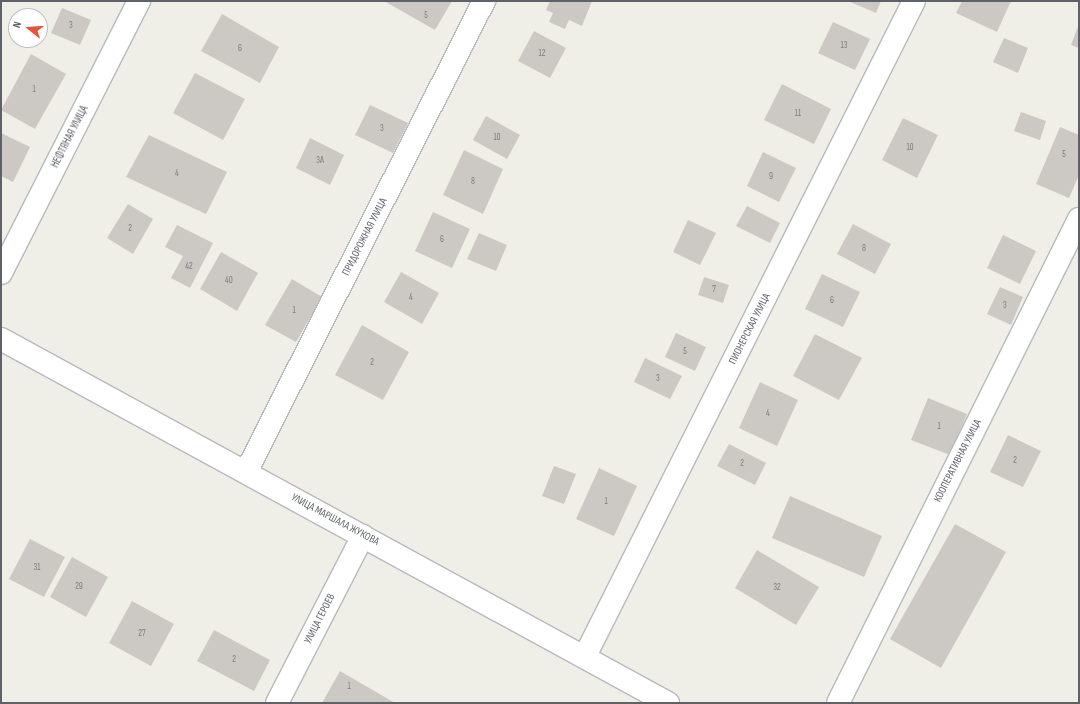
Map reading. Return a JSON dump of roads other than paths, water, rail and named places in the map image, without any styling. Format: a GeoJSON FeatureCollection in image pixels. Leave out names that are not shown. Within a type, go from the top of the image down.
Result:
{"type":"FeatureCollection","features":[{"type":"Feature","properties":{"kind":"street","name":"НЕФТЯНАЯ УЛИЦА"},"geometry":{"type":"LineString","coordinates":[[1,273],[139,1]]}},
{"type":"Feature","properties":{"kind":"street","name":"ПРИДОРОЖНАЯ УЛИЦА"},"geometry":{"type":"LineString","coordinates":[[246,472],[484,1]]}},
{"type":"Feature","properties":{"kind":"street","name":"ПИОНЕРСКАЯ УЛИЦА"},"geometry":{"type":"LineString","coordinates":[[585,656],[914,1]]}},
{"type":"Feature","properties":{"kind":"street","name":"КООПЕРАТИВНАЯ УЛИЦА"},"geometry":{"type":"LineString","coordinates":[[838,703],[1079,220]]}},
{"type":"Feature","properties":{"kind":"street","name":"УЛИЦА МАРШАЛА ЖУКОВА"},"geometry":{"type":"LineString","coordinates":[[1,339],[585,656],[668,703]]}},
{"type":"Feature","properties":{"kind":"street","name":"УЛИЦА ГЕРОЕВ"},"geometry":{"type":"LineString","coordinates":[[277,703],[363,536]]}}]}
